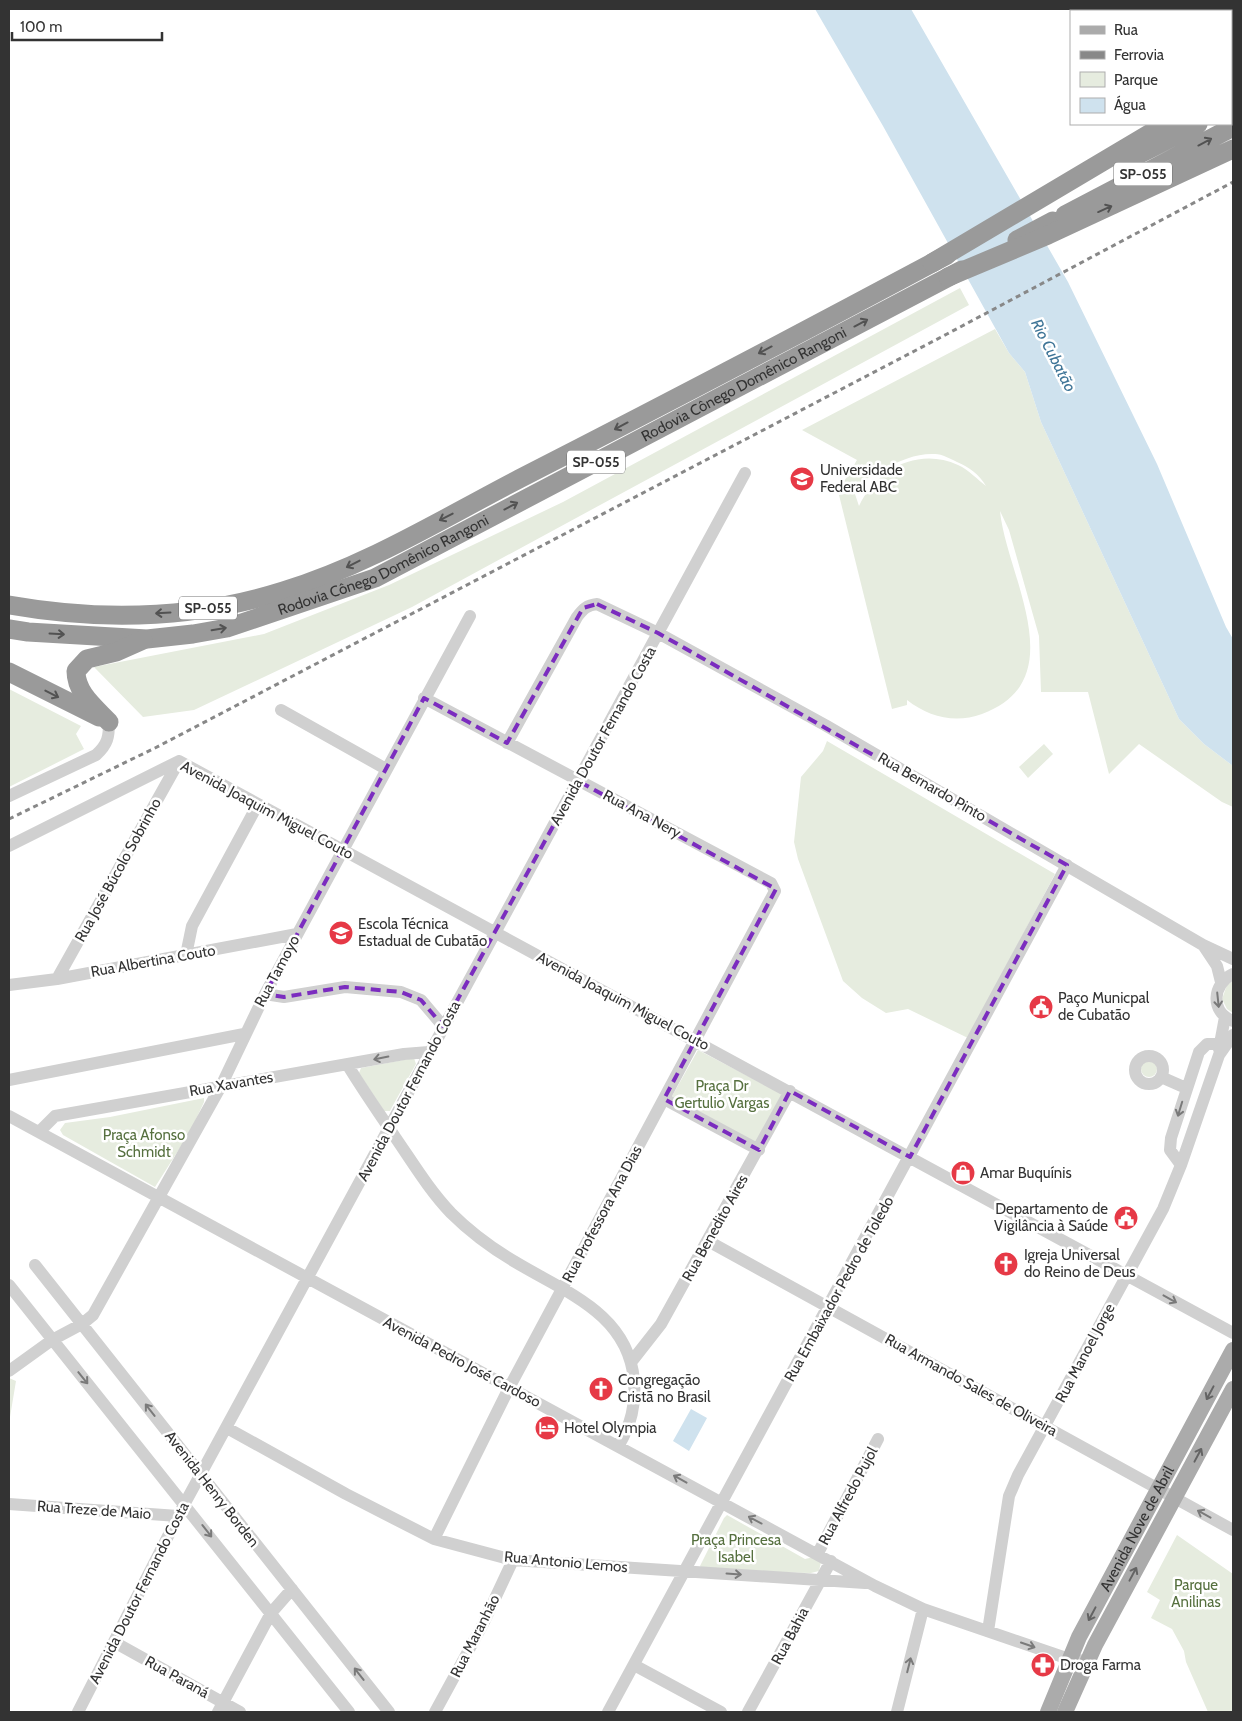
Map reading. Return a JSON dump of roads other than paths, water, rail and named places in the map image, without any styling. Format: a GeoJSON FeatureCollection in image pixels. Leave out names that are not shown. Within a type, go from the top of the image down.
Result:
{"type":"FeatureCollection","features":[{"type":"Feature","properties":{"kind":"highway"},"geometry":{"type":"LineString","coordinates":[[932,263],[1164,125]]}},
{"type":"Feature","properties":{"kind":"highway","name":"Rodovia Cônego Domênico Rangoni"},"geometry":{"type":"LineString","coordinates":[[9,605],[54,613],[118,615],[177,613],[230,604],[283,591],[343,570],[1196,125]]}},
{"type":"Feature","properties":{"kind":"highway","name":"Rodovia Cônego Domênico Rangoni"},"geometry":{"type":"LineString","coordinates":[[9,629],[28,632],[147,639],[227,628],[375,578],[1233,127]]}},
{"type":"Feature","properties":{"kind":"highway"},"geometry":{"type":"LineString","coordinates":[[948,277],[1048,235],[1233,149]]}},
{"type":"Feature","properties":{"kind":"highway"},"geometry":{"type":"LineString","coordinates":[[109,722],[80,690],[76,680],[76,671],[87,659],[116,652],[147,639]]}},
{"type":"Feature","properties":{"kind":"highway"},"geometry":{"type":"LineString","coordinates":[[9,672],[109,722]]}},
{"type":"Feature","properties":{"kind":"main road","name":"Avenida Nove de Abril"},"geometry":{"type":"LineString","coordinates":[[1048,1712],[1069,1659],[1233,1350]]}},
{"type":"Feature","properties":{"kind":"main road","name":"Avenida Nove de Abril"},"geometry":{"type":"LineString","coordinates":[[1065,1712],[1086,1661],[1233,1389]]}},
{"type":"Feature","properties":{"kind":"street"},"geometry":{"type":"LineString","coordinates":[[1157,125],[1156,130],[1166,147],[1190,164],[1196,166],[1215,165],[1233,158]]}},
{"type":"Feature","properties":{"kind":"street","name":"Avenida Doutor Fernando Costa"},"geometry":{"type":"LineString","coordinates":[[78,1712],[178,1516],[745,473]]}},
{"type":"Feature","properties":{"kind":"street","name":"Rua Bernardo Pinto"},"geometry":{"type":"LineString","coordinates":[[507,743],[583,608],[589,604],[597,604],[658,633],[825,725],[1203,945],[1233,959]]}},
{"type":"Feature","properties":{"kind":"street","name":"Rua Tamoyo"},"geometry":{"type":"LineString","coordinates":[[82,1324],[93,1315],[159,1198],[220,1086],[264,994],[470,616]]}},
{"type":"Feature","properties":{"kind":"street","name":"Rua Ana Nery"},"geometry":{"type":"LineString","coordinates":[[424,698],[771,883],[776,892]]}},
{"type":"Feature","properties":{"kind":"street"},"geometry":{"type":"LineString","coordinates":[[281,710],[386,769]]}},
{"type":"Feature","properties":{"kind":"street"},"geometry":{"type":"LineString","coordinates":[[9,796],[96,755],[106,746],[109,736],[109,722]]}},
{"type":"Feature","properties":{"kind":"street","name":"Avenida Joaquim Miguel Couto"},"geometry":{"type":"LineString","coordinates":[[9,846],[178,761],[696,1040],[1233,1333]]}},
{"type":"Feature","properties":{"kind":"street","name":"Rua José Búcolo Sobrinho"},"geometry":{"type":"LineString","coordinates":[[57,978],[178,761]]}},
{"type":"Feature","properties":{"kind":"street"},"geometry":{"type":"LineString","coordinates":[[186,954],[192,926],[258,804]]}},
{"type":"Feature","properties":{"kind":"street","name":"Rua Embaixador Pedro de Toledo"},"geometry":{"type":"LineString","coordinates":[[608,1712],[1067,865]]}},
{"type":"Feature","properties":{"kind":"street","name":"Rua Professora Ana Dias"},"geometry":{"type":"LineString","coordinates":[[434,1539],[509,1388],[776,892]]}},
{"type":"Feature","properties":{"kind":"street","name":"Rua Albertina Couto"},"geometry":{"type":"LineString","coordinates":[[9,985],[297,934]]}},
{"type":"Feature","properties":{"kind":"street","name":"Rua Bernardo Pinto"},"geometry":{"type":"LineString","coordinates":[[1203,945],[1216,966],[1221,982]]}},
{"type":"Feature","properties":{"kind":"street"},"geometry":{"type":"LineString","coordinates":[[1229,1019],[1218,1008],[1216,1001],[1221,982],[1233,974]]}},
{"type":"Feature","properties":{"kind":"street"},"geometry":{"type":"LineString","coordinates":[[264,994],[284,997],[345,988],[401,992],[421,1000],[443,1026]]}},
{"type":"Feature","properties":{"kind":"street","name":"Rua Manoel Jorge"},"geometry":{"type":"LineString","coordinates":[[988,1631],[1009,1496],[1163,1209],[1225,1044],[1229,1019]]}},
{"type":"Feature","properties":{"kind":"street"},"geometry":{"type":"LineString","coordinates":[[9,1080],[244,1034]]}},
{"type":"Feature","properties":{"kind":"street"},"geometry":{"type":"LineString","coordinates":[[1181,1165],[1170,1150],[1171,1138],[1186,1088],[1202,1047],[1225,1044]]}},
{"type":"Feature","properties":{"kind":"street","name":"Rua Xavantes"},"geometry":{"type":"LineString","coordinates":[[38,1132],[55,1116],[404,1054],[429,1052]]}},
{"type":"Feature","properties":{"kind":"street"},"geometry":{"type":"LineString","coordinates":[[347,1064],[428,1186],[473,1233],[519,1264],[588,1305],[609,1323],[625,1344],[632,1361],[634,1407],[631,1424],[619,1445]]}},
{"type":"Feature","properties":{"kind":"street"},"geometry":{"type":"LineString","coordinates":[[1161,1077],[1186,1088]]}},
{"type":"Feature","properties":{"kind":"street","name":"Rua Benedito Aires"},"geometry":{"type":"LineString","coordinates":[[632,1361],[661,1324],[790,1091]]}},
{"type":"Feature","properties":{"kind":"street"},"geometry":{"type":"LineString","coordinates":[[664,1099],[759,1150]]}},
{"type":"Feature","properties":{"kind":"street","name":"Avenida Pedro José Cardoso"},"geometry":{"type":"LineString","coordinates":[[9,1116],[509,1388],[619,1445],[818,1553],[875,1586],[923,1609],[1069,1659],[1086,1661]]}},
{"type":"Feature","properties":{"kind":"street","name":"Rua Armando Sales de Oliveira"},"geometry":{"type":"LineString","coordinates":[[708,1241],[1233,1530]]}},
{"type":"Feature","properties":{"kind":"street","name":"Avenida Henry Borden"},"geometry":{"type":"LineString","coordinates":[[35,1265],[390,1712]]}},
{"type":"Feature","properties":{"kind":"street","name":"Avenida Henry Borden"},"geometry":{"type":"LineString","coordinates":[[9,1285],[185,1504],[348,1712]]}},
{"type":"Feature","properties":{"kind":"street"},"geometry":{"type":"LineString","coordinates":[[9,1370],[52,1340],[82,1324]]}},
{"type":"Feature","properties":{"kind":"street","name":"Rua Antonio Lemos"},"geometry":{"type":"LineString","coordinates":[[227,1428],[346,1494],[434,1539],[513,1560],[857,1582],[875,1586]]}},
{"type":"Feature","properties":{"kind":"street","name":"Rua Alfredo Pujol"},"geometry":{"type":"LineString","coordinates":[[818,1553],[878,1439]]}},
{"type":"Feature","properties":{"kind":"street","name":"Rua Treze de Maio"},"geometry":{"type":"LineString","coordinates":[[9,1504],[178,1516]]}},
{"type":"Feature","properties":{"kind":"street","name":"Rua Maranhão"},"geometry":{"type":"LineString","coordinates":[[435,1712],[482,1624],[513,1560]]}},
{"type":"Feature","properties":{"kind":"street","name":"Rua Bahia"},"geometry":{"type":"LineString","coordinates":[[748,1712],[831,1561]]}},
{"type":"Feature","properties":{"kind":"street"},"geometry":{"type":"LineString","coordinates":[[221,1708],[271,1613],[292,1589]]}},
{"type":"Feature","properties":{"kind":"street"},"geometry":{"type":"LineString","coordinates":[[896,1712],[923,1609]]}},
{"type":"Feature","properties":{"kind":"street","name":"Rua Paraná"},"geometry":{"type":"LineString","coordinates":[[114,1642],[221,1708],[240,1712]]}},
{"type":"Feature","properties":{"kind":"street"},"geometry":{"type":"LineString","coordinates":[[634,1665],[721,1712]]}},
{"type":"Feature","properties":{"kind":"water","name":"Rio Cubatão"},"geometry":{"type":"Polygon","coordinates":[[[815,9],[911,9],[1068,282],[1157,464],[1226,627],[1233,639],[1233,766],[1204,744],[1179,719],[1041,422],[1025,372],[1009,353],[883,126],[815,9]]]}},
{"type":"Feature","properties":{"kind":"water"},"geometry":{"type":"Polygon","coordinates":[[[691,1409],[707,1418],[689,1451],[673,1441],[691,1409]]]}},
{"type":"Feature","properties":{"kind":"railway"},"geometry":{"type":"LineString","coordinates":[[9,819],[155,748],[947,334],[1233,182]]}},
{"type":"Feature","properties":{"kind":"place","name":"Universidade Federal ABC"},"geometry":{"type":"Point","coordinates":[802,479]}},
{"type":"Feature","properties":{"kind":"place","name":"Escola Técnica Estadual de Cubatão"},"geometry":{"type":"Point","coordinates":[341,933]}},
{"type":"Feature","properties":{"kind":"place","name":"Paço Municpal de Cubatão"},"geometry":{"type":"Point","coordinates":[1041,1007]}},
{"type":"Feature","properties":{"kind":"place","name":"Amar Buquínis"},"geometry":{"type":"Point","coordinates":[963,1173]}},
{"type":"Feature","properties":{"kind":"place","name":"Departamento de Vigilância à Saúde"},"geometry":{"type":"Point","coordinates":[1126,1218]}},
{"type":"Feature","properties":{"kind":"place","name":"Igreja Universal do Reino de Deus"},"geometry":{"type":"Point","coordinates":[1006,1264]}},
{"type":"Feature","properties":{"kind":"place","name":"Congregação Cristã no Brasil"},"geometry":{"type":"Point","coordinates":[601,1389]}},
{"type":"Feature","properties":{"kind":"place","name":"Hotel Olympia"},"geometry":{"type":"Point","coordinates":[547,1428]}},
{"type":"Feature","properties":{"kind":"place","name":"Droga Farma"},"geometry":{"type":"Point","coordinates":[1043,1665]}},
{"type":"Feature","properties":{"kind":"park label","name":"Praça Dr Gertulio Vargas"},"geometry":{"type":"Point","coordinates":[722,1094]}},
{"type":"Feature","properties":{"kind":"park label","name":"Praça Afonso Schmidt"},"geometry":{"type":"Point","coordinates":[144,1144]}},
{"type":"Feature","properties":{"kind":"park label","name":"Praça Princesa Isabel"},"geometry":{"type":"Point","coordinates":[736,1548]}},
{"type":"Feature","properties":{"kind":"park label","name":"Parque Anilinas"},"geometry":{"type":"Point","coordinates":[1196,1594]}}]}
